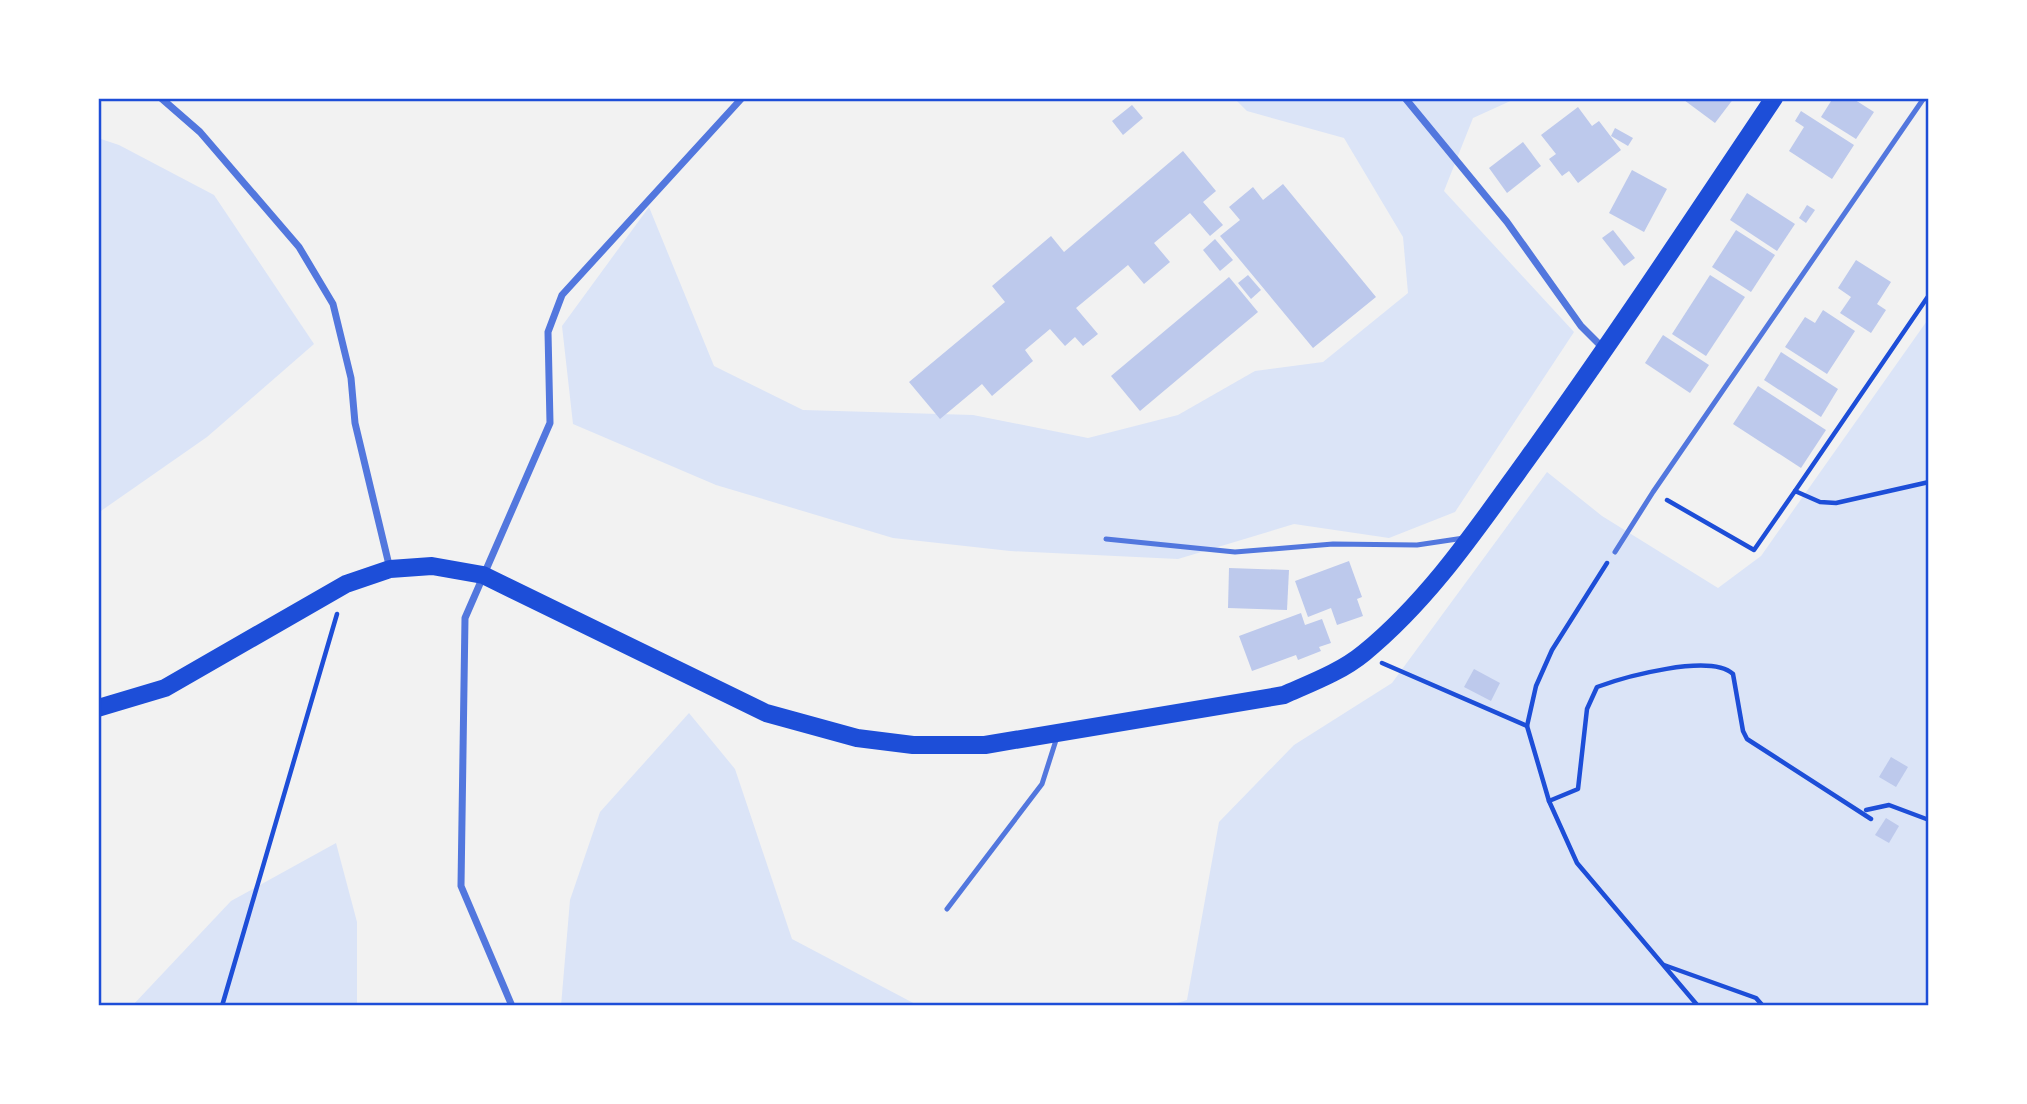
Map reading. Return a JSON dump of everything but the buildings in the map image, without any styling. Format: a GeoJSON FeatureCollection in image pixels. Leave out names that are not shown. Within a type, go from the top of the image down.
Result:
{"type":"FeatureCollection","features":[{"type":"Feature","properties":{"kind":"main road"},"geometry":{"type":"LineString","coordinates":[[98,708],[165,688],[346,584],[390,569],[432,566],[482,575],[766,713],[857,738],[913,745],[985,745],[1284,695],[1328,675],[1362,655],[1412,609],[1470,537],[1605,349],[1774,98]]}},
{"type":"Feature","properties":{"kind":"street"},"geometry":{"type":"LineString","coordinates":[[161,98],[200,132],[299,247],[333,304],[352,378],[355,424],[390,569]]}},
{"type":"Feature","properties":{"kind":"street"},"geometry":{"type":"LineString","coordinates":[[512,1006],[461,886],[465,618],[551,423],[548,332],[562,295],[741,98]]}},
{"type":"Feature","properties":{"kind":"street"},"geometry":{"type":"LineString","coordinates":[[1405,98],[1507,222],[1581,326],[1605,349]]}},
{"type":"Feature","properties":{"kind":"lane"},"geometry":{"type":"LineString","coordinates":[[1615,552],[1653,492],[1924,98]]}},
{"type":"Feature","properties":{"kind":"lane"},"geometry":{"type":"LineString","coordinates":[[1106,539],[1235,552],[1333,544],[1417,545],[1470,537]]}},
{"type":"Feature","properties":{"kind":"lane"},"geometry":{"type":"LineString","coordinates":[[947,909],[1042,784],[1058,734]]}},
{"type":"Feature","properties":{"kind":"path"},"geometry":{"type":"LineString","coordinates":[[1653,492],[1754,550],[1929,295]]}},
{"type":"Feature","properties":{"kind":"path"},"geometry":{"type":"LineString","coordinates":[[1795,491],[1820,502],[1836,503],[1929,482]]}},
{"type":"Feature","properties":{"kind":"path"},"geometry":{"type":"LineString","coordinates":[[1607,564],[1552,650],[1536,686],[1527,726],[1549,802],[1577,863],[1698,1006]]}},
{"type":"Feature","properties":{"kind":"path"},"geometry":{"type":"LineString","coordinates":[[222,1006],[346,584]]}},
{"type":"Feature","properties":{"kind":"path"},"geometry":{"type":"LineString","coordinates":[[1362,655],[1527,726]]}},
{"type":"Feature","properties":{"kind":"path"},"geometry":{"type":"LineString","coordinates":[[1549,802],[1578,789],[1587,709],[1597,687],[1649,672],[1719,667],[1733,674],[1742,731],[1747,739],[1871,819]]}},
{"type":"Feature","properties":{"kind":"path"},"geometry":{"type":"LineString","coordinates":[[1866,810],[1889,805],[1929,820]]}},
{"type":"Feature","properties":{"kind":"path"},"geometry":{"type":"LineString","coordinates":[[1663,964],[1756,998],[1763,1006]]}},
{"type":"Feature","properties":{"kind":"shaded area"},"geometry":{"type":"Polygon","coordinates":[[[1234,98],[1517,98],[1473,118],[1444,191],[1574,332],[1455,512],[1389,538],[1294,524],[1178,559],[1010,551],[893,538],[716,485],[573,424],[562,326],[649,207],[714,366],[803,410],[973,415],[1088,438],[1178,415],[1255,371],[1323,362],[1408,293],[1403,237],[1344,138],[1247,111],[1234,98]]]}},
{"type":"Feature","properties":{"kind":"shaded area"},"geometry":{"type":"Polygon","coordinates":[[[98,138],[119,145],[214,195],[314,344],[207,437],[98,513],[98,138]]]}},
{"type":"Feature","properties":{"kind":"shaded area"},"geometry":{"type":"Polygon","coordinates":[[[1929,318],[1929,1006],[1167,1006],[1187,1000],[1219,822],[1294,745],[1392,683],[1547,472],[1602,516],[1718,588],[1761,556],[1929,318]]]}},
{"type":"Feature","properties":{"kind":"shaded area"},"geometry":{"type":"Polygon","coordinates":[[[689,713],[735,769],[792,939],[919,1006],[561,1006],[570,900],[600,812],[689,713]]]}},
{"type":"Feature","properties":{"kind":"shaded area"},"geometry":{"type":"Polygon","coordinates":[[[336,843],[357,922],[357,1006],[132,1006],[231,901],[336,843]]]}}]}
